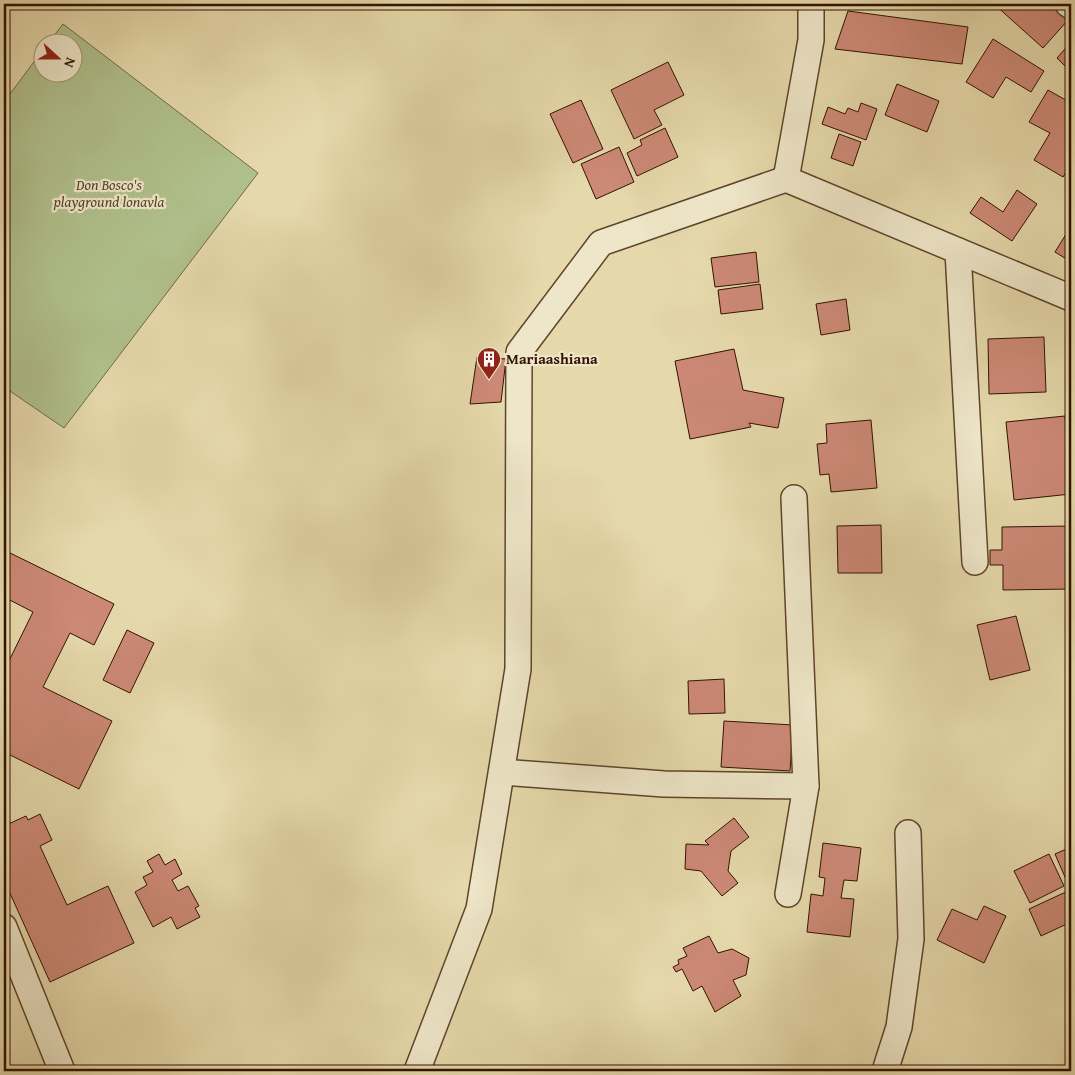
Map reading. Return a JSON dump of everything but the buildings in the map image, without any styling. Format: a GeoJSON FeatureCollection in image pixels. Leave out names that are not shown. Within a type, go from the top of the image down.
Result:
{"type":"FeatureCollection","features":[{"type":"Feature","properties":{"kind":"street"},"geometry":{"type":"LineString","coordinates":[[786,179],[811,40],[811,4]]}},
{"type":"Feature","properties":{"kind":"street"},"geometry":{"type":"LineString","coordinates":[[417,1071],[479,909],[518,668],[519,352],[602,243],[786,179],[1071,298]]}},
{"type":"Feature","properties":{"kind":"street"},"geometry":{"type":"LineString","coordinates":[[958,251],[975,562]]}},
{"type":"Feature","properties":{"kind":"street"},"geometry":{"type":"LineString","coordinates":[[788,894],[806,786],[794,498]]}},
{"type":"Feature","properties":{"kind":"street"},"geometry":{"type":"LineString","coordinates":[[502,772],[664,784],[806,786]]}},
{"type":"Feature","properties":{"kind":"street"},"geometry":{"type":"LineString","coordinates":[[885,1071],[899,1027],[910,939],[908,833]]}},
{"type":"Feature","properties":{"kind":"street"},"geometry":{"type":"LineString","coordinates":[[4,927],[62,1071]]}},
{"type":"Feature","properties":{"kind":"green space","name":"Don Bosco's playground lonavla"},"geometry":{"type":"Polygon","coordinates":[[[63,24],[73,32],[57,32],[63,24]]]}},
{"type":"Feature","properties":{"kind":"green space","name":"Don Bosco's playground lonavla"},"geometry":{"type":"Polygon","coordinates":[[[82,39],[258,173],[64,428],[4,387],[4,102],[32,64],[32,82],[82,82],[82,39]]]}},
{"type":"Feature","properties":{"kind":"place","name":"Mariaashiana"},"geometry":{"type":"Point","coordinates":[489,380]}}]}
